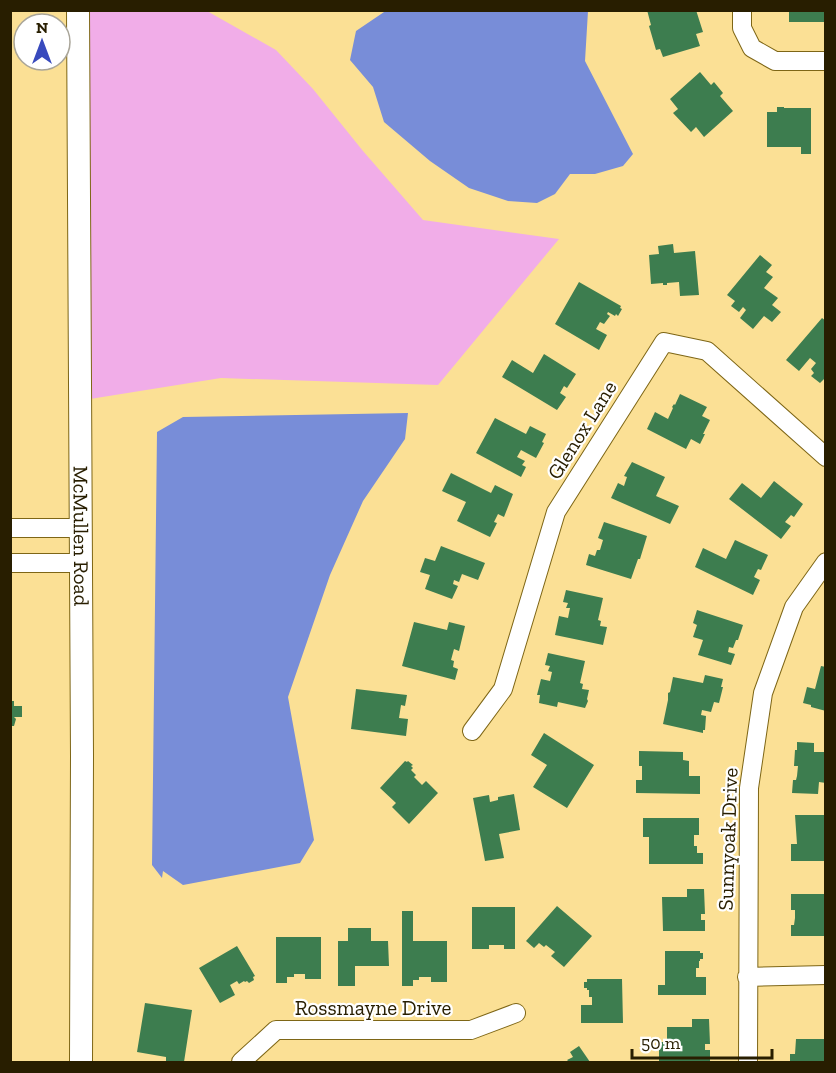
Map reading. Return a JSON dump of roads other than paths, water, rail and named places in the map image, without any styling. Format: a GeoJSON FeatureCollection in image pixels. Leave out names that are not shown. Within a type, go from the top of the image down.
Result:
{"type":"FeatureCollection","features":[{"type":"Feature","properties":{"kind":"street","name":"McMullen Road"},"geometry":{"type":"LineString","coordinates":[[78,10],[81,1062]]}},
{"type":"Feature","properties":{"kind":"street"},"geometry":{"type":"LineString","coordinates":[[742,10],[742,28],[752,48],[775,61],[825,61]]}},
{"type":"Feature","properties":{"kind":"street","name":"Glenox Lane"},"geometry":{"type":"LineString","coordinates":[[472,731],[503,689],[556,512],[664,342],[707,351],[825,456]]}},
{"type":"Feature","properties":{"kind":"street"},"geometry":{"type":"LineString","coordinates":[[10,528],[81,528]]}},
{"type":"Feature","properties":{"kind":"street","name":"Sunnyoak Drive"},"geometry":{"type":"LineString","coordinates":[[748,1062],[749,788],[763,693],[794,607],[825,562]]}},
{"type":"Feature","properties":{"kind":"street"},"geometry":{"type":"LineString","coordinates":[[10,563],[81,563]]}},
{"type":"Feature","properties":{"kind":"street"},"geometry":{"type":"LineString","coordinates":[[747,976],[825,975]]}},
{"type":"Feature","properties":{"kind":"street","name":"Rossmayne Drive"},"geometry":{"type":"LineString","coordinates":[[241,1062],[276,1030],[471,1030],[516,1013]]}},
{"type":"Feature","properties":{"kind":"water"},"geometry":{"type":"Polygon","coordinates":[[[387,10],[588,11],[585,61],[633,154],[623,166],[595,174],[570,174],[555,194],[537,203],[508,201],[469,188],[430,161],[384,122],[373,87],[350,60],[356,31],[387,10]]]}},
{"type":"Feature","properties":{"kind":"water"},"geometry":{"type":"Polygon","coordinates":[[[408,413],[405,439],[363,501],[330,575],[288,697],[314,840],[300,863],[183,885],[163,871],[162,878],[152,865],[157,432],[183,417],[408,413]]]}}]}
